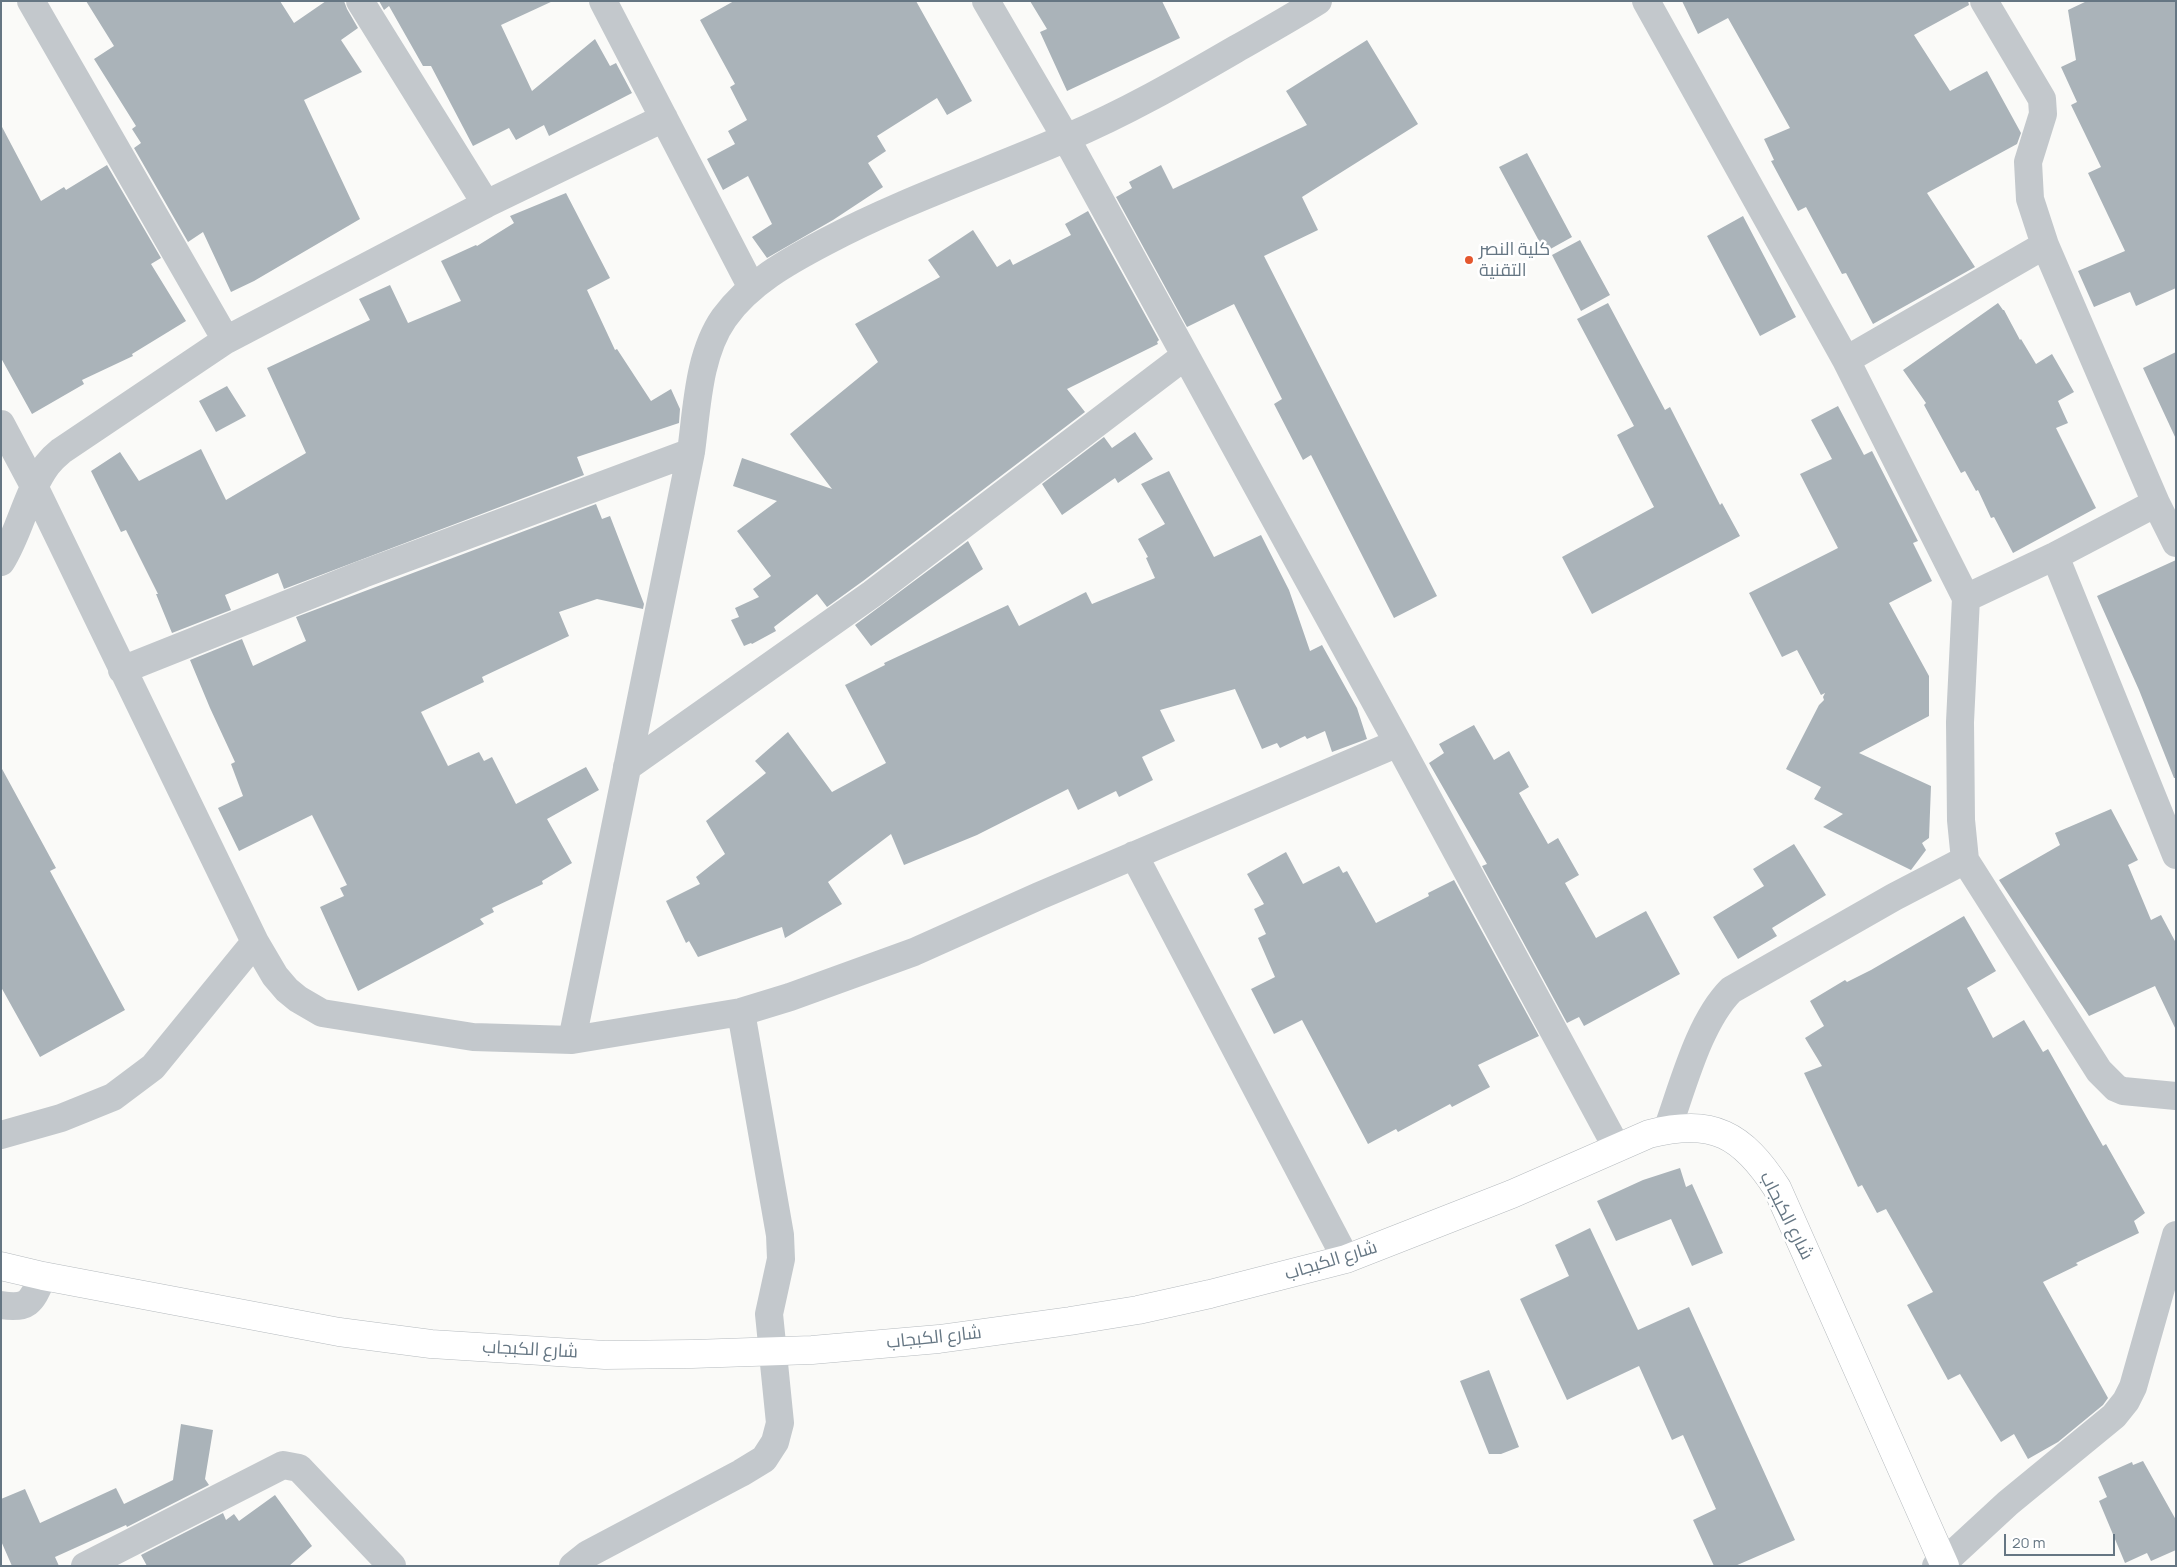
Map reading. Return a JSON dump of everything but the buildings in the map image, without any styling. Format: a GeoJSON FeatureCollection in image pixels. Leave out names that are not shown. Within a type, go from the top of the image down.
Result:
{"type":"FeatureCollection","features":[{"type":"Feature","properties":{"kind":"main road","name":"شارع الكبجاب"},"geometry":{"type":"LineString","coordinates":[[1,1266],[43,1276],[339,1332],[430,1344],[605,1354],[692,1354],[812,1350],[939,1339],[1070,1321],[1210,1294],[1346,1259],[1512,1194],[1649,1134],[1693,1127],[1716,1131],[1735,1141],[1754,1156],[1777,1188],[1941,1565]]}},
{"type":"Feature","properties":{"kind":"street"},"geometry":{"type":"LineString","coordinates":[[31,1],[226,340]]}},
{"type":"Feature","properties":{"kind":"street"},"geometry":{"type":"LineString","coordinates":[[360,1],[486,204]]}},
{"type":"Feature","properties":{"kind":"street"},"geometry":{"type":"LineString","coordinates":[[602,1],[752,288]]}},
{"type":"Feature","properties":{"kind":"street"},"geometry":{"type":"LineString","coordinates":[[986,1],[1066,138],[1398,743],[1617,1148]]}},
{"type":"Feature","properties":{"kind":"street"},"geometry":{"type":"LineString","coordinates":[[1646,1],[1846,360],[1966,598],[1960,722],[1961,820],[1965,860],[2099,1071],[2116,1088],[2123,1091],[2176,1096]]}},
{"type":"Feature","properties":{"kind":"street"},"geometry":{"type":"LineString","coordinates":[[1984,1],[2042,99],[2043,114],[2028,162],[2028,181],[2030,199],[2045,245],[2156,503],[2176,543]]}},
{"type":"Feature","properties":{"kind":"street"},"geometry":{"type":"LineString","coordinates":[[572,1040],[691,452],[701,380],[709,348],[723,320],[752,288],[796,257],[880,214],[1066,138],[1188,77],[1312,3]]}},
{"type":"Feature","properties":{"kind":"street"},"geometry":{"type":"LineString","coordinates":[[1,562],[10,547],[47,465],[61,451],[226,340],[486,204],[664,118]]}},
{"type":"Feature","properties":{"kind":"street"},"geometry":{"type":"LineString","coordinates":[[1846,360],[2045,245]]}},
{"type":"Feature","properties":{"kind":"street"},"geometry":{"type":"LineString","coordinates":[[627,767],[872,594],[1185,356]]}},
{"type":"Feature","properties":{"kind":"street"},"geometry":{"type":"LineString","coordinates":[[1,424],[35,488],[255,942],[275,976],[287,990],[322,1013],[474,1037],[572,1040],[741,1012],[914,952],[1134,855],[1398,743]]}},
{"type":"Feature","properties":{"kind":"street"},"geometry":{"type":"LineString","coordinates":[[122,670],[363,574],[691,452]]}},
{"type":"Feature","properties":{"kind":"street"},"geometry":{"type":"LineString","coordinates":[[1966,598],[2055,556],[2156,503]]}},
{"type":"Feature","properties":{"kind":"street"},"geometry":{"type":"LineString","coordinates":[[2055,556],[2176,855]]}},
{"type":"Feature","properties":{"kind":"street"},"geometry":{"type":"LineString","coordinates":[[1134,855],[1346,1259]]}},
{"type":"Feature","properties":{"kind":"street"},"geometry":{"type":"LineString","coordinates":[[1667,1130],[1706,1024],[1731,990],[1894,897],[1965,860]]}},
{"type":"Feature","properties":{"kind":"street"},"geometry":{"type":"LineString","coordinates":[[1,1135],[61,1118],[113,1097],[153,1067],[255,942]]}},
{"type":"Feature","properties":{"kind":"street"},"geometry":{"type":"LineString","coordinates":[[573,1566],[588,1554],[764,1459],[775,1442],[780,1423],[769,1314],[781,1259],[780,1235],[741,1012]]}},
{"type":"Feature","properties":{"kind":"street"},"geometry":{"type":"LineString","coordinates":[[1941,1565],[2008,1503],[2114,1416],[2126,1401],[2133,1387],[2168,1289],[2176,1235]]}},
{"type":"Feature","properties":{"kind":"street"},"geometry":{"type":"LineString","coordinates":[[1,1305],[17,1308],[26,1304],[34,1298],[43,1276]]}},
{"type":"Feature","properties":{"kind":"street"},"geometry":{"type":"LineString","coordinates":[[85,1566],[283,1465],[299,1468],[392,1566]]}},
{"type":"Feature","properties":{"kind":"place","name":"كلية النصر التقنية"},"geometry":{"type":"Point","coordinates":[1469,260]}}]}
